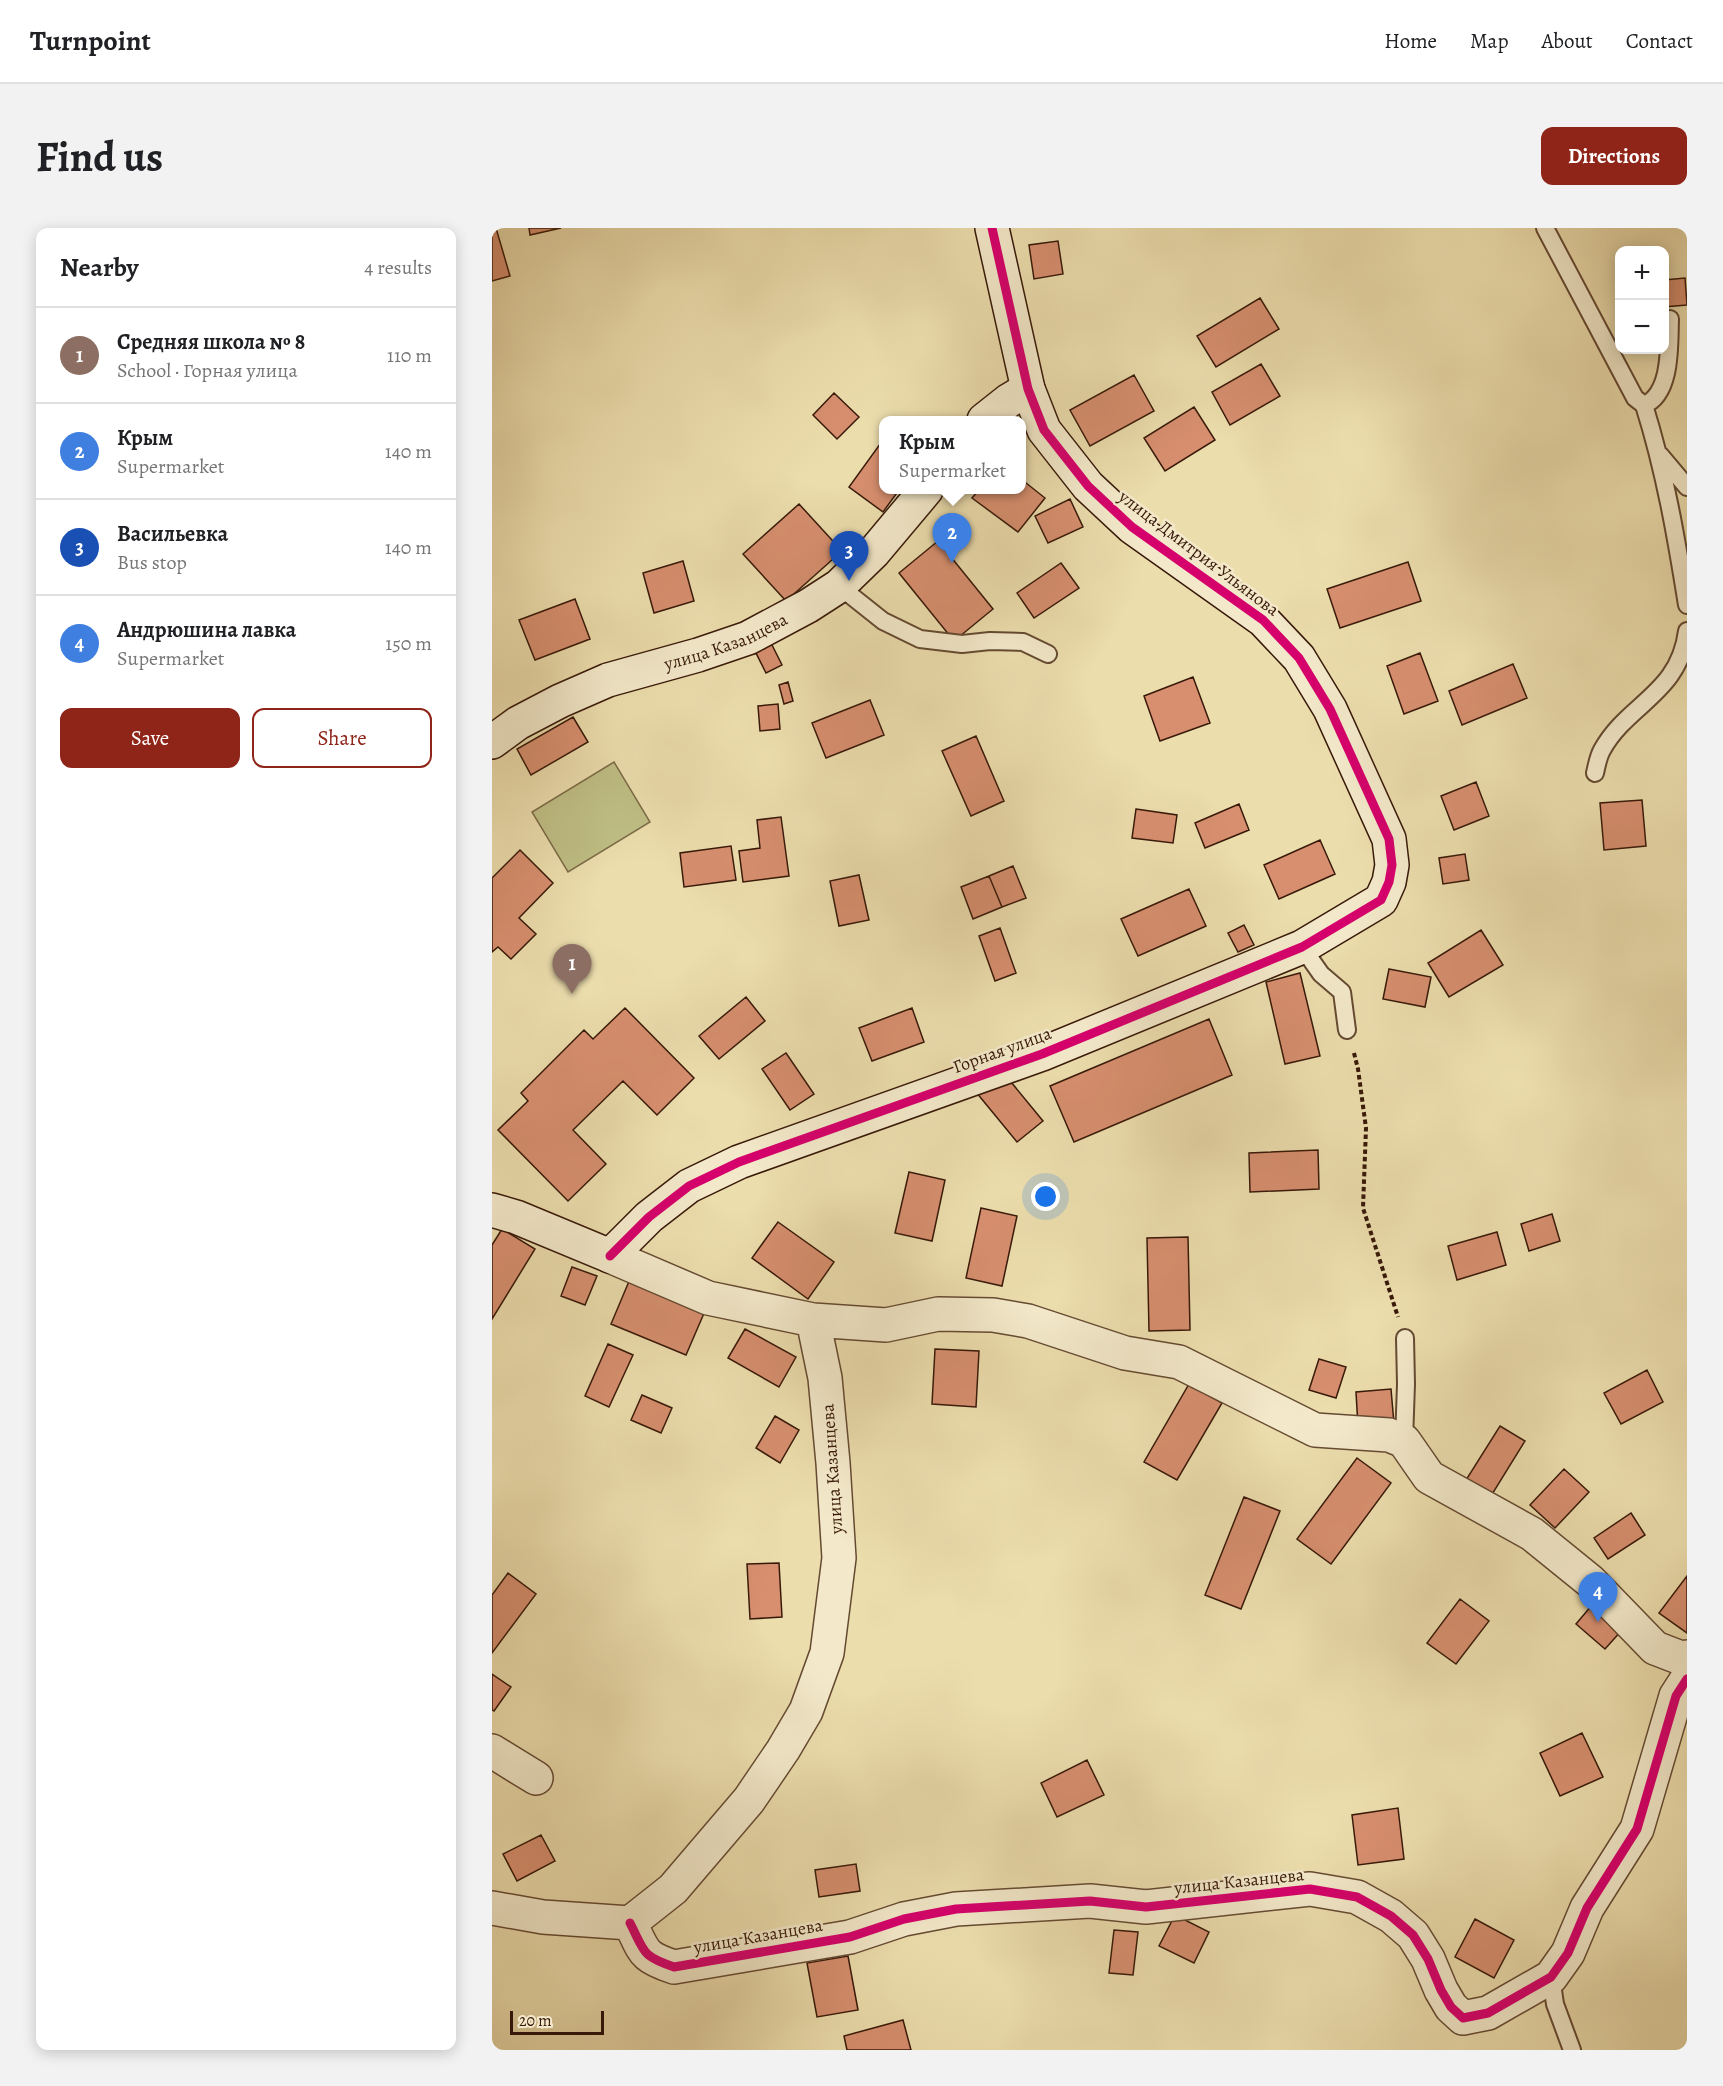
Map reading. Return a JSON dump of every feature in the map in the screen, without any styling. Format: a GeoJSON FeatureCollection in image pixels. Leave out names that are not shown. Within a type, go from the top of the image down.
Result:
{"type":"FeatureCollection","features":[{"type":"Feature","properties":{"kind":"street","name":"улица Дмитрия Ульянова"},"geometry":{"type":"LineString","coordinates":[[992,228],[1028,389],[1044,430],[1088,486],[1132,527],[1263,620],[1299,658],[1330,709],[1374,802],[1389,839],[1392,865]]}},
{"type":"Feature","properties":{"kind":"street"},"geometry":{"type":"LineString","coordinates":[[989,416],[1028,389]]}},
{"type":"Feature","properties":{"kind":"street","name":"улица Казанцева"},"geometry":{"type":"LineString","coordinates":[[492,742],[518,723],[549,706],[608,680],[698,655],[747,638],[808,606],[839,586],[874,552],[922,494]]}},
{"type":"Feature","properties":{"kind":"street","name":"Горная улица"},"geometry":{"type":"LineString","coordinates":[[610,1256],[649,1217],[689,1186],[738,1162],[1042,1054],[1302,947],[1380,900],[1389,882],[1392,865]]}},
{"type":"Feature","properties":{"kind":"street"},"geometry":{"type":"LineString","coordinates":[[492,1210],[516,1217],[708,1298],[813,1320],[886,1325],[938,1314],[993,1315],[1028,1321],[1125,1353],[1179,1362],[1315,1430],[1389,1436],[1404,1441],[1429,1477],[1532,1534],[1590,1581],[1654,1648],[1682,1658],[1687,1657]]}},
{"type":"Feature","properties":{"kind":"street","name":"улица Казанцева"},"geometry":{"type":"LineString","coordinates":[[813,1320],[825,1378],[833,1463],[838,1558],[827,1653],[806,1711],[749,1800],[673,1889],[630,1923],[646,1955],[655,1961],[674,1967],[849,1937],[904,1919],[956,1909],[1090,1901],[1146,1907],[1310,1889],[1357,1897],[1391,1916],[1413,1935],[1428,1959],[1451,2007],[1463,2018],[1488,2013],[1551,1977],[1568,1953],[1587,1908],[1637,1829],[1676,1696],[1687,1679]]}},
{"type":"Feature","properties":{"kind":"street"},"geometry":{"type":"LineString","coordinates":[[492,1751],[536,1778]]}},
{"type":"Feature","properties":{"kind":"street"},"geometry":{"type":"LineString","coordinates":[[492,1908],[543,1917],[630,1923]]}},
{"type":"Feature","properties":{"kind":"lane"},"geometry":{"type":"LineString","coordinates":[[1545,228],[1635,398],[1644,405],[1659,454],[1680,553],[1687,605]]}},
{"type":"Feature","properties":{"kind":"lane"},"geometry":{"type":"LineString","coordinates":[[1644,405],[1651,402],[1659,393],[1664,381],[1670,319]]}},
{"type":"Feature","properties":{"kind":"lane"},"geometry":{"type":"LineString","coordinates":[[1659,454],[1687,487]]}},
{"type":"Feature","properties":{"kind":"lane"},"geometry":{"type":"LineString","coordinates":[[839,586],[883,621],[920,639],[962,644],[990,641],[1023,642],[1048,654]]}},
{"type":"Feature","properties":{"kind":"lane"},"geometry":{"type":"LineString","coordinates":[[1595,773],[1600,753],[1611,735],[1659,691],[1672,674],[1687,631]]}},
{"type":"Feature","properties":{"kind":"lane"},"geometry":{"type":"LineString","coordinates":[[1302,947],[1321,974],[1342,992],[1347,1030]]}},
{"type":"Feature","properties":{"kind":"lane"},"geometry":{"type":"LineString","coordinates":[[1404,1441],[1405,1338]]}},
{"type":"Feature","properties":{"kind":"lane"},"geometry":{"type":"LineString","coordinates":[[1551,1977],[1555,2004],[1572,2050]]}},
{"type":"Feature","properties":{"kind":"path"},"geometry":{"type":"LineString","coordinates":[[1347,1030],[1359,1069],[1366,1128],[1363,1208],[1405,1338]]}},
{"type":"Feature","properties":{"kind":"green space"},"geometry":{"type":"Polygon","coordinates":[[[614,762],[650,822],[568,872],[532,812],[614,762]]]}},
{"type":"Feature","properties":{"kind":"building"},"geometry":{"type":"Polygon","coordinates":[[[496,228],[510,276],[492,281],[492,229],[496,228]]]}},
{"type":"Feature","properties":{"kind":"building"},"geometry":{"type":"Polygon","coordinates":[[[529,228],[561,228],[530,235],[529,228]]]}},
{"type":"Feature","properties":{"kind":"building"},"geometry":{"type":"Polygon","coordinates":[[[1058,241],[1063,274],[1034,279],[1029,245],[1058,241]]]}},
{"type":"Feature","properties":{"kind":"building"},"geometry":{"type":"Polygon","coordinates":[[[1685,278],[1687,305],[1669,307],[1669,280],[1685,278]]]}},
{"type":"Feature","properties":{"kind":"building"},"geometry":{"type":"Polygon","coordinates":[[[1260,298],[1279,329],[1216,367],[1197,336],[1260,298]]]}},
{"type":"Feature","properties":{"kind":"building"},"geometry":{"type":"Polygon","coordinates":[[[1261,364],[1280,396],[1230,425],[1212,392],[1261,364]]]}},
{"type":"Feature","properties":{"kind":"building"},"geometry":{"type":"Polygon","coordinates":[[[1134,375],[1154,411],[1090,446],[1070,410],[1134,375]]]}},
{"type":"Feature","properties":{"kind":"building"},"geometry":{"type":"Polygon","coordinates":[[[834,393],[859,417],[837,439],[813,415],[834,393]]]}},
{"type":"Feature","properties":{"kind":"building"},"geometry":{"type":"Polygon","coordinates":[[[1194,407],[1215,440],[1165,471],[1144,438],[1194,407]]]}},
{"type":"Feature","properties":{"kind":"building"},"geometry":{"type":"Polygon","coordinates":[[[879,446],[879,494],[896,494],[883,512],[849,487],[879,446]]]}},
{"type":"Feature","properties":{"kind":"building"},"geometry":{"type":"Polygon","coordinates":[[[1026,483],[1045,498],[1018,532],[972,498],[976,494],[1026,494],[1026,483]]]}},
{"type":"Feature","properties":{"kind":"building"},"geometry":{"type":"Polygon","coordinates":[[[1070,499],[1083,527],[1048,543],[1035,516],[1070,499]]]}},
{"type":"Feature","properties":{"kind":"building"},"geometry":{"type":"Polygon","coordinates":[[[799,504],[842,551],[786,601],[743,554],[799,504]]]}},
{"type":"Feature","properties":{"kind":"building"},"geometry":{"type":"Polygon","coordinates":[[[938,541],[993,609],[954,641],[899,573],[938,541]]]}},
{"type":"Feature","properties":{"kind":"building"},"geometry":{"type":"Polygon","coordinates":[[[683,561],[694,601],[654,613],[643,573],[683,561]]]}},
{"type":"Feature","properties":{"kind":"building"},"geometry":{"type":"Polygon","coordinates":[[[1408,562],[1421,601],[1340,628],[1327,589],[1408,562]]]}},
{"type":"Feature","properties":{"kind":"building"},"geometry":{"type":"Polygon","coordinates":[[[1061,563],[1079,588],[1034,618],[1017,593],[1061,563]]]}},
{"type":"Feature","properties":{"kind":"building"},"geometry":{"type":"Polygon","coordinates":[[[575,599],[590,639],[535,660],[519,620],[575,599]]]}},
{"type":"Feature","properties":{"kind":"building"},"geometry":{"type":"Polygon","coordinates":[[[767,635],[782,665],[766,673],[751,643],[767,635]]]}},
{"type":"Feature","properties":{"kind":"building"},"geometry":{"type":"Polygon","coordinates":[[[1420,653],[1438,701],[1404,714],[1387,666],[1420,653]]]}},
{"type":"Feature","properties":{"kind":"building"},"geometry":{"type":"Polygon","coordinates":[[[1513,664],[1527,698],[1462,725],[1449,691],[1513,664]]]}},
{"type":"Feature","properties":{"kind":"building"},"geometry":{"type":"Polygon","coordinates":[[[1193,677],[1210,723],[1160,741],[1144,696],[1193,677]]]}},
{"type":"Feature","properties":{"kind":"building"},"geometry":{"type":"Polygon","coordinates":[[[788,682],[793,701],[784,704],[779,685],[788,682]]]}},
{"type":"Feature","properties":{"kind":"building"},"geometry":{"type":"Polygon","coordinates":[[[870,700],[884,735],[826,758],[812,723],[870,700]]]}},
{"type":"Feature","properties":{"kind":"building"},"geometry":{"type":"Polygon","coordinates":[[[778,704],[780,729],[760,731],[758,706],[778,704]]]}},
{"type":"Feature","properties":{"kind":"building"},"geometry":{"type":"Polygon","coordinates":[[[573,717],[588,742],[531,775],[517,749],[573,717]]]}},
{"type":"Feature","properties":{"kind":"building"},"geometry":{"type":"Polygon","coordinates":[[[976,736],[1004,801],[971,816],[942,751],[976,736]]]}},
{"type":"Feature","properties":{"kind":"building"},"geometry":{"type":"Polygon","coordinates":[[[1476,782],[1489,816],[1454,830],[1441,796],[1476,782]]]}},
{"type":"Feature","properties":{"kind":"building"},"geometry":{"type":"Polygon","coordinates":[[[1642,800],[1646,846],[1604,850],[1600,803],[1642,800]]]}},
{"type":"Feature","properties":{"kind":"building"},"geometry":{"type":"Polygon","coordinates":[[[1239,804],[1249,830],[1205,848],[1195,823],[1239,804]]]}},
{"type":"Feature","properties":{"kind":"building"},"geometry":{"type":"Polygon","coordinates":[[[1136,809],[1177,815],[1173,843],[1132,838],[1136,809]]]}},
{"type":"Feature","properties":{"kind":"building"},"geometry":{"type":"Polygon","coordinates":[[[781,817],[789,876],[743,882],[739,851],[760,848],[757,820],[781,817]]]}},
{"type":"Feature","properties":{"kind":"building"},"geometry":{"type":"Polygon","coordinates":[[[1320,840],[1335,874],[1279,899],[1264,865],[1320,840]]]}},
{"type":"Feature","properties":{"kind":"building"},"geometry":{"type":"Polygon","coordinates":[[[731,846],[736,880],[684,887],[680,853],[731,846]]]}},
{"type":"Feature","properties":{"kind":"building"},"geometry":{"type":"Polygon","coordinates":[[[520,850],[553,883],[519,918],[536,934],[511,959],[498,947],[492,952],[492,878],[520,850]]]}},
{"type":"Feature","properties":{"kind":"building"},"geometry":{"type":"Polygon","coordinates":[[[1465,854],[1469,880],[1443,884],[1439,858],[1465,854]]]}},
{"type":"Feature","properties":{"kind":"building"},"geometry":{"type":"Polygon","coordinates":[[[1013,866],[1026,898],[1002,907],[989,876],[1013,866]]]}},
{"type":"Feature","properties":{"kind":"building"},"geometry":{"type":"Polygon","coordinates":[[[859,875],[869,920],[839,926],[830,881],[859,875]]]}},
{"type":"Feature","properties":{"kind":"building"},"geometry":{"type":"Polygon","coordinates":[[[989,876],[1002,907],[973,919],[961,887],[989,876]]]}},
{"type":"Feature","properties":{"kind":"building"},"geometry":{"type":"Polygon","coordinates":[[[1189,889],[1206,926],[1138,956],[1121,919],[1189,889]]]}},
{"type":"Feature","properties":{"kind":"building"},"geometry":{"type":"Polygon","coordinates":[[[1244,925],[1254,945],[1238,952],[1228,933],[1244,925]]]}},
{"type":"Feature","properties":{"kind":"building"},"geometry":{"type":"Polygon","coordinates":[[[1000,928],[1016,973],[995,981],[979,936],[1000,928]]]}},
{"type":"Feature","properties":{"kind":"building"},"geometry":{"type":"Polygon","coordinates":[[[1481,930],[1503,965],[1449,997],[1428,963],[1481,930]]]}},
{"type":"Feature","properties":{"kind":"building"},"geometry":{"type":"Polygon","coordinates":[[[1389,969],[1431,977],[1425,1007],[1383,999],[1389,969]]]}},
{"type":"Feature","properties":{"kind":"building"},"geometry":{"type":"Polygon","coordinates":[[[1300,973],[1320,1056],[1285,1064],[1266,982],[1300,973]]]}},
{"type":"Feature","properties":{"kind":"building"},"geometry":{"type":"Polygon","coordinates":[[[746,997],[765,1021],[719,1059],[699,1036],[746,997]]]}},
{"type":"Feature","properties":{"kind":"building"},"geometry":{"type":"Polygon","coordinates":[[[625,1008],[694,1078],[657,1115],[623,1081],[573,1130],[606,1164],[568,1201],[498,1130],[528,1101],[521,1093],[584,1030],[593,1039],[625,1008]]]}},
{"type":"Feature","properties":{"kind":"building"},"geometry":{"type":"Polygon","coordinates":[[[912,1008],[924,1042],[872,1061],[859,1028],[912,1008]]]}},
{"type":"Feature","properties":{"kind":"building"},"geometry":{"type":"Polygon","coordinates":[[[1209,1019],[1232,1075],[1074,1142],[1050,1086],[1209,1019]]]}},
{"type":"Feature","properties":{"kind":"building"},"geometry":{"type":"Polygon","coordinates":[[[786,1053],[814,1094],[790,1110],[762,1069],[786,1053]]]}},
{"type":"Feature","properties":{"kind":"building"},"geometry":{"type":"Polygon","coordinates":[[[1002,1071],[1043,1121],[1017,1142],[976,1092],[1002,1071]]]}},
{"type":"Feature","properties":{"kind":"building"},"geometry":{"type":"Polygon","coordinates":[[[1318,1150],[1319,1189],[1250,1192],[1249,1153],[1318,1150]]]}},
{"type":"Feature","properties":{"kind":"building"},"geometry":{"type":"Polygon","coordinates":[[[909,1172],[945,1180],[932,1241],[895,1233],[909,1172]]]}},
{"type":"Feature","properties":{"kind":"building"},"geometry":{"type":"Polygon","coordinates":[[[981,1208],[1017,1216],[1002,1286],[966,1278],[981,1208]]]}},
{"type":"Feature","properties":{"kind":"building"},"geometry":{"type":"Polygon","coordinates":[[[1552,1214],[1560,1241],[1529,1251],[1521,1224],[1552,1214]]]}},
{"type":"Feature","properties":{"kind":"building"},"geometry":{"type":"Polygon","coordinates":[[[778,1222],[834,1262],[808,1299],[752,1258],[778,1222]]]}},
{"type":"Feature","properties":{"kind":"building"},"geometry":{"type":"Polygon","coordinates":[[[502,1229],[535,1249],[492,1319],[492,1245],[502,1229]]]}},
{"type":"Feature","properties":{"kind":"building"},"geometry":{"type":"Polygon","coordinates":[[[1497,1232],[1506,1265],[1457,1280],[1448,1246],[1497,1232]]]}},
{"type":"Feature","properties":{"kind":"building"},"geometry":{"type":"Polygon","coordinates":[[[1188,1237],[1190,1330],[1149,1331],[1147,1238],[1188,1237]]]}},
{"type":"Feature","properties":{"kind":"building"},"geometry":{"type":"Polygon","coordinates":[[[572,1267],[597,1276],[585,1305],[561,1296],[572,1267]]]}},
{"type":"Feature","properties":{"kind":"building"},"geometry":{"type":"Polygon","coordinates":[[[630,1279],[705,1311],[686,1355],[611,1324],[630,1279]]]}},
{"type":"Feature","properties":{"kind":"building"},"geometry":{"type":"Polygon","coordinates":[[[745,1329],[796,1357],[779,1387],[728,1358],[745,1329]]]}},
{"type":"Feature","properties":{"kind":"building"},"geometry":{"type":"Polygon","coordinates":[[[608,1344],[633,1355],[609,1407],[585,1396],[608,1344]]]}},
{"type":"Feature","properties":{"kind":"building"},"geometry":{"type":"Polygon","coordinates":[[[935,1349],[979,1351],[976,1407],[932,1404],[935,1349]]]}},
{"type":"Feature","properties":{"kind":"building"},"geometry":{"type":"Polygon","coordinates":[[[1319,1359],[1346,1367],[1336,1398],[1309,1390],[1319,1359]]]}},
{"type":"Feature","properties":{"kind":"building"},"geometry":{"type":"Polygon","coordinates":[[[1647,1370],[1663,1402],[1621,1424],[1604,1393],[1647,1370]]]}},
{"type":"Feature","properties":{"kind":"building"},"geometry":{"type":"Polygon","coordinates":[[[1189,1384],[1222,1403],[1177,1480],[1144,1462],[1189,1384]]]}},
{"type":"Feature","properties":{"kind":"building"},"geometry":{"type":"Polygon","coordinates":[[[1391,1389],[1394,1424],[1358,1427],[1356,1392],[1391,1389]]]}},
{"type":"Feature","properties":{"kind":"building"},"geometry":{"type":"Polygon","coordinates":[[[642,1395],[672,1408],[661,1433],[631,1420],[642,1395]]]}},
{"type":"Feature","properties":{"kind":"building"},"geometry":{"type":"Polygon","coordinates":[[[775,1416],[799,1430],[780,1463],[756,1448],[775,1416]]]}},
{"type":"Feature","properties":{"kind":"building"},"geometry":{"type":"Polygon","coordinates":[[[1500,1426],[1525,1441],[1491,1496],[1466,1480],[1500,1426]]]}},
{"type":"Feature","properties":{"kind":"building"},"geometry":{"type":"Polygon","coordinates":[[[1357,1458],[1391,1483],[1331,1564],[1297,1539],[1357,1458]]]}},
{"type":"Feature","properties":{"kind":"building"},"geometry":{"type":"Polygon","coordinates":[[[1564,1469],[1589,1492],[1555,1528],[1530,1505],[1564,1469]]]}},
{"type":"Feature","properties":{"kind":"building"},"geometry":{"type":"Polygon","coordinates":[[[1244,1497],[1280,1511],[1241,1609],[1205,1595],[1244,1497]]]}},
{"type":"Feature","properties":{"kind":"building"},"geometry":{"type":"Polygon","coordinates":[[[1631,1513],[1645,1535],[1608,1559],[1594,1538],[1631,1513]]]}},
{"type":"Feature","properties":{"kind":"building"},"geometry":{"type":"Polygon","coordinates":[[[779,1563],[782,1617],[750,1619],[747,1564],[779,1563]]]}},
{"type":"Feature","properties":{"kind":"building"},"geometry":{"type":"Polygon","coordinates":[[[508,1573],[536,1594],[492,1653],[492,1595],[508,1573]]]}},
{"type":"Feature","properties":{"kind":"building"},"geometry":{"type":"Polygon","coordinates":[[[1687,1576],[1687,1633],[1659,1613],[1687,1576]]]}},
{"type":"Feature","properties":{"kind":"building"},"geometry":{"type":"Polygon","coordinates":[[[1460,1599],[1489,1621],[1456,1664],[1427,1643],[1460,1599]]]}},
{"type":"Feature","properties":{"kind":"building"},"geometry":{"type":"Polygon","coordinates":[[[1592,1605],[1622,1630],[1605,1649],[1576,1624],[1592,1605]]]}},
{"type":"Feature","properties":{"kind":"building"},"geometry":{"type":"Polygon","coordinates":[[[492,1674],[511,1687],[494,1711],[492,1710],[492,1674]]]}},
{"type":"Feature","properties":{"kind":"building"},"geometry":{"type":"Polygon","coordinates":[[[1582,1733],[1603,1777],[1560,1796],[1540,1753],[1582,1733]]]}},
{"type":"Feature","properties":{"kind":"building"},"geometry":{"type":"Polygon","coordinates":[[[1087,1760],[1104,1795],[1057,1817],[1041,1783],[1087,1760]]]}},
{"type":"Feature","properties":{"kind":"building"},"geometry":{"type":"Polygon","coordinates":[[[1398,1808],[1404,1859],[1358,1865],[1352,1815],[1398,1808]]]}},
{"type":"Feature","properties":{"kind":"building"},"geometry":{"type":"Polygon","coordinates":[[[541,1835],[555,1861],[517,1881],[503,1854],[541,1835]]]}},
{"type":"Feature","properties":{"kind":"building"},"geometry":{"type":"Polygon","coordinates":[[[856,1864],[860,1891],[819,1897],[815,1870],[856,1864]]]}},
{"type":"Feature","properties":{"kind":"building"},"geometry":{"type":"Polygon","coordinates":[[[1175,1915],[1209,1932],[1194,1963],[1159,1946],[1175,1915]]]}},
{"type":"Feature","properties":{"kind":"building"},"geometry":{"type":"Polygon","coordinates":[[[1475,1919],[1514,1940],[1494,1978],[1455,1957],[1475,1919]]]}},
{"type":"Feature","properties":{"kind":"building"},"geometry":{"type":"Polygon","coordinates":[[[1114,1930],[1138,1932],[1133,1975],[1109,1973],[1114,1930]]]}},
{"type":"Feature","properties":{"kind":"building"},"geometry":{"type":"Polygon","coordinates":[[[848,1956],[858,2010],[817,2017],[807,1963],[848,1956]]]}},
{"type":"Feature","properties":{"kind":"building"},"geometry":{"type":"Polygon","coordinates":[[[903,2020],[911,2050],[847,2050],[844,2036],[903,2020]]]}},
{"type":"Feature","properties":{"kind":"cycle path"},"geometry":{"type":"LineString","coordinates":[[610,1256],[649,1217],[689,1186],[739,1162],[1042,1054],[1302,947],[1381,900],[1389,882],[1392,865],[1389,839],[1330,709],[1299,658],[1263,620],[1132,527],[1088,486],[1044,430],[1028,389],[992,228]]}},
{"type":"Feature","properties":{"kind":"cycle path"},"geometry":{"type":"LineString","coordinates":[[630,1923],[645,1952],[655,1960],[674,1967],[850,1937],[904,1919],[956,1909],[1090,1901],[1146,1907],[1310,1889],[1357,1897],[1391,1916],[1413,1935],[1428,1959],[1451,2007],[1463,2018],[1488,2013],[1551,1977],[1568,1953],[1587,1908],[1637,1829],[1676,1696],[1687,1679]]}},
{"type":"Feature","properties":{"kind":"place","name":"Крым"},"geometry":{"type":"Point","coordinates":[952,563]}},
{"type":"Feature","properties":{"kind":"place","name":"Васильевка"},"geometry":{"type":"Point","coordinates":[849,581]}},
{"type":"Feature","properties":{"kind":"place","name":"Средняя школа № 8"},"geometry":{"type":"Point","coordinates":[572,994]}},
{"type":"Feature","properties":{"kind":"place","name":"Андрюшина лавка"},"geometry":{"type":"Point","coordinates":[1598,1622]}}]}
